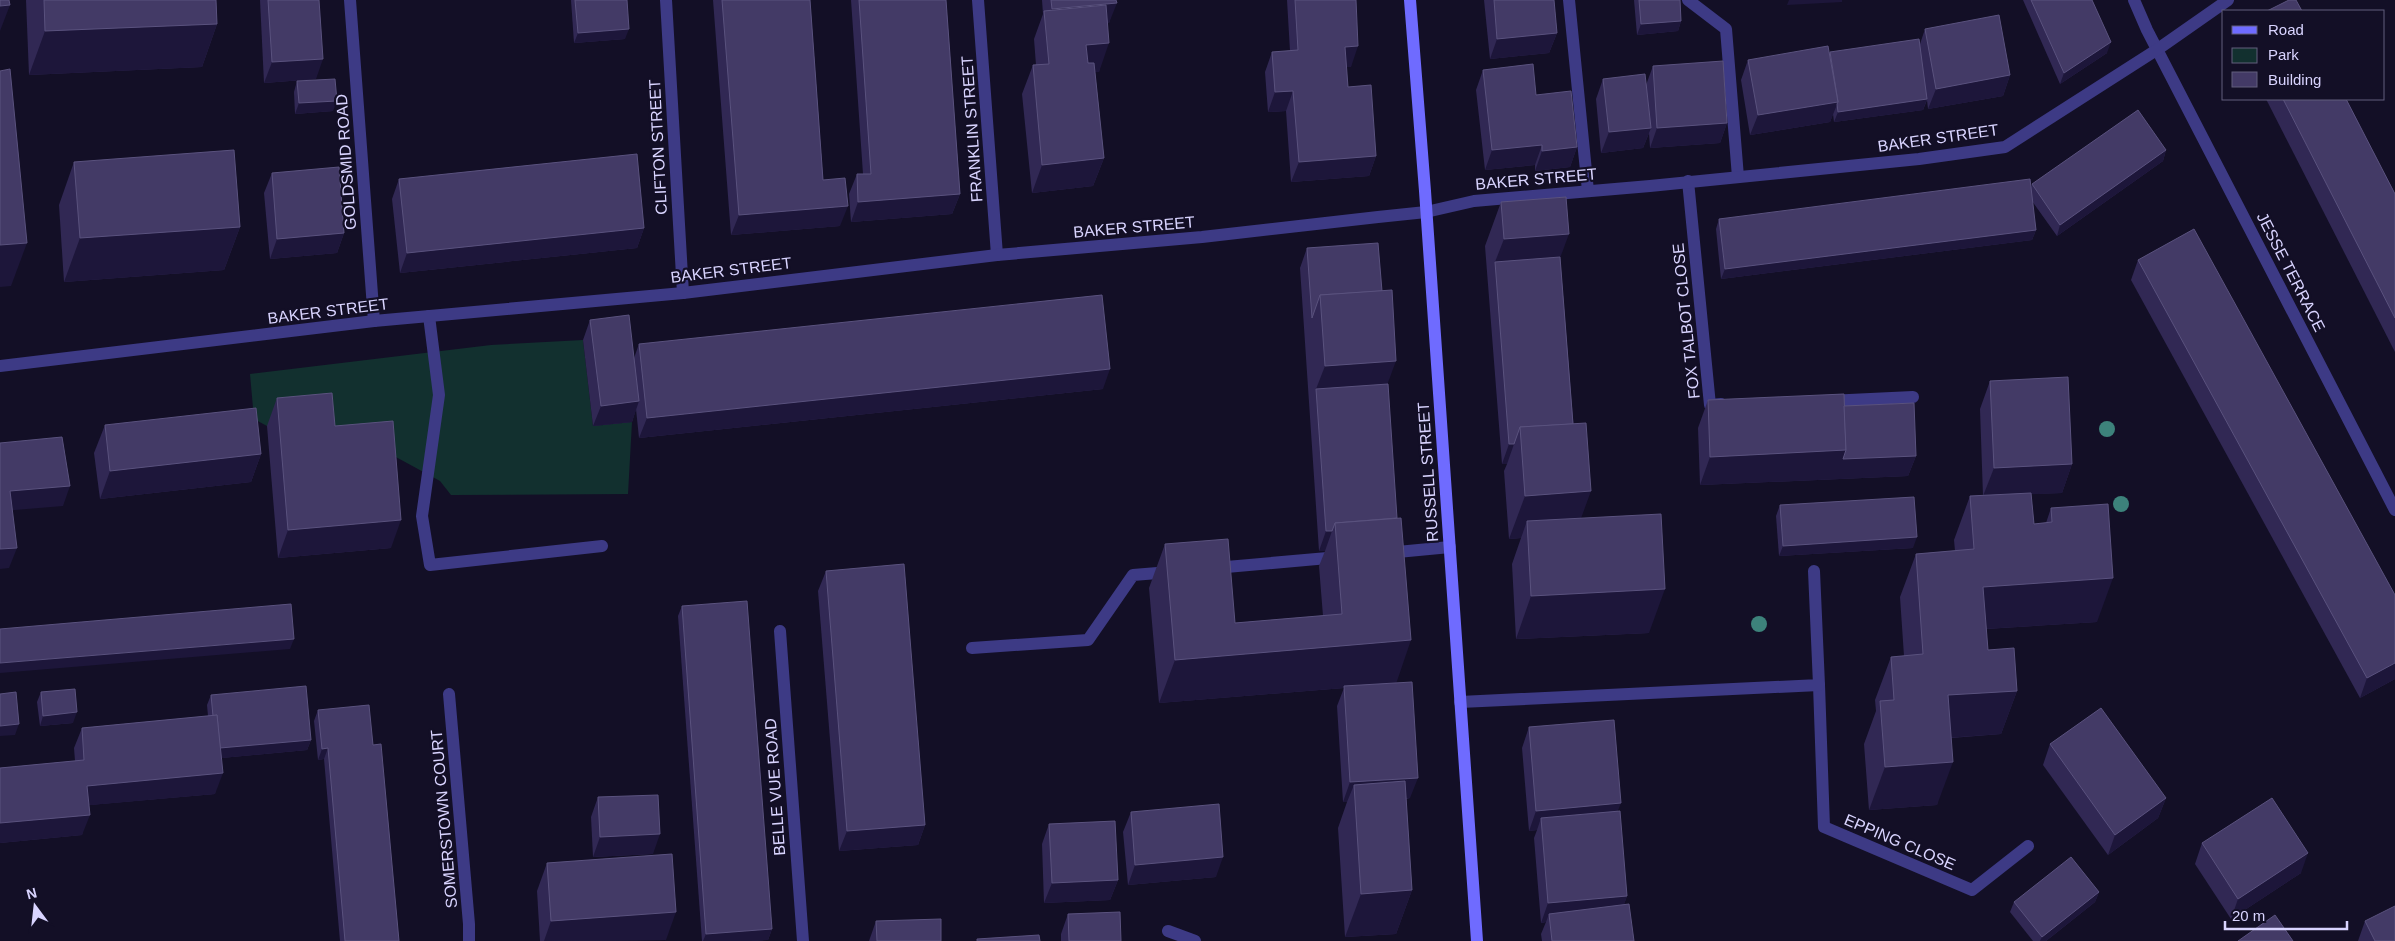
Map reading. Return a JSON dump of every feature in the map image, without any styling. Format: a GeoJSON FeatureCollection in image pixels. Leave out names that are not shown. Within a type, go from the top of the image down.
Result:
{"type":"FeatureCollection","features":[{"type":"Feature","properties":{"kind":"street","name":"GOLDSMID ROAD"},"geometry":{"type":"LineString","coordinates":[[350,0],[374,321]]}},
{"type":"Feature","properties":{"kind":"street","name":"CLIFTON STREET"},"geometry":{"type":"LineString","coordinates":[[666,0],[683,293]]}},
{"type":"Feature","properties":{"kind":"street","name":"FRANKLIN STREET"},"geometry":{"type":"LineString","coordinates":[[978,0],[997,256]]}},
{"type":"Feature","properties":{"kind":"street","name":"RUSSELL STREET"},"geometry":{"type":"LineString","coordinates":[[1410,0],[1477,941]]}},
{"type":"Feature","properties":{"kind":"street"},"geometry":{"type":"LineString","coordinates":[[1569,0],[1588,191]]}},
{"type":"Feature","properties":{"kind":"street"},"geometry":{"type":"LineString","coordinates":[[1688,0],[1726,29],[1738,177]]}},
{"type":"Feature","properties":{"kind":"street","name":"JESSE TERRACE"},"geometry":{"type":"LineString","coordinates":[[2134,0],[2395,510]]}},
{"type":"Feature","properties":{"kind":"street","name":"BAKER STREET"},"geometry":{"type":"LineString","coordinates":[[0,366],[374,321],[683,293],[997,256],[1202,237],[1426,212],[1474,201],[1919,159],[2005,147],[2158,49],[2228,0]]}},
{"type":"Feature","properties":{"kind":"street","name":"FOX TALBOT CLOSE"},"geometry":{"type":"LineString","coordinates":[[1688,181],[1710,405],[1735,404]]}},
{"type":"Feature","properties":{"kind":"street"},"geometry":{"type":"LineString","coordinates":[[429,316],[439,395],[422,516],[430,565],[602,546]]}},
{"type":"Feature","properties":{"kind":"street"},"geometry":{"type":"LineString","coordinates":[[1816,401],[1913,397]]}},
{"type":"Feature","properties":{"kind":"street"},"geometry":{"type":"LineString","coordinates":[[1370,554],[1450,547]]}},
{"type":"Feature","properties":{"kind":"street"},"geometry":{"type":"LineString","coordinates":[[1202,569],[1351,556]]}},
{"type":"Feature","properties":{"kind":"street"},"geometry":{"type":"LineString","coordinates":[[972,648],[1088,640],[1133,575],[1182,571]]}},
{"type":"Feature","properties":{"kind":"street","name":"EPPING CLOSE"},"geometry":{"type":"LineString","coordinates":[[1814,571],[1824,827],[1972,890],[2028,846]]}},
{"type":"Feature","properties":{"kind":"street","name":"BELLE VUE ROAD"},"geometry":{"type":"LineString","coordinates":[[780,631],[803,941]]}},
{"type":"Feature","properties":{"kind":"street"},"geometry":{"type":"LineString","coordinates":[[1460,702],[1819,686]]}},
{"type":"Feature","properties":{"kind":"street","name":"SOMERSTOWN COURT"},"geometry":{"type":"LineString","coordinates":[[450,694],[469,941]]}},
{"type":"Feature","properties":{"kind":"street"},"geometry":{"type":"LineString","coordinates":[[1168,931],[1195,941]]}},
{"type":"Feature","properties":{"kind":"green space"},"geometry":{"type":"Polygon","coordinates":[[[583,340],[593,426],[632,422],[628,494],[451,495],[440,481],[383,450],[267,426],[254,419],[250,374],[491,345],[583,340]]]}},
{"type":"Feature","properties":{"kind":"building"},"geometry":{"type":"Polygon","coordinates":[[[0,0],[9,0],[10,5],[0,6],[0,0]]]}},
{"type":"Feature","properties":{"kind":"building"},"geometry":{"type":"Polygon","coordinates":[[[44,0],[216,0],[217,24],[45,31],[44,0]]]}},
{"type":"Feature","properties":{"kind":"building"},"geometry":{"type":"Polygon","coordinates":[[[268,0],[319,0],[323,59],[272,62],[268,0]]]}},
{"type":"Feature","properties":{"kind":"building"},"geometry":{"type":"Polygon","coordinates":[[[575,0],[627,0],[629,29],[578,33],[575,0]]]}},
{"type":"Feature","properties":{"kind":"building"},"geometry":{"type":"Polygon","coordinates":[[[722,0],[810,0],[823,180],[845,178],[848,206],[739,215],[722,0]]]}},
{"type":"Feature","properties":{"kind":"building"},"geometry":{"type":"Polygon","coordinates":[[[859,0],[946,0],[960,194],[858,202],[857,174],[871,174],[859,0]]]}},
{"type":"Feature","properties":{"kind":"building"},"geometry":{"type":"Polygon","coordinates":[[[1051,0],[1116,0],[1117,3],[1052,9],[1051,0]]]}},
{"type":"Feature","properties":{"kind":"building"},"geometry":{"type":"Polygon","coordinates":[[[1295,0],[1356,0],[1358,46],[1345,47],[1348,87],[1371,85],[1376,156],[1299,162],[1293,91],[1275,92],[1272,52],[1298,50],[1295,0]]]}},
{"type":"Feature","properties":{"kind":"building"},"geometry":{"type":"Polygon","coordinates":[[[1494,0],[1554,0],[1557,33],[1497,39],[1494,0]]]}},
{"type":"Feature","properties":{"kind":"building"},"geometry":{"type":"Polygon","coordinates":[[[1639,0],[1680,0],[1681,21],[1641,24],[1639,0]]]}},
{"type":"Feature","properties":{"kind":"building"},"geometry":{"type":"Polygon","coordinates":[[[2031,0],[2092,0],[2111,42],[2064,73],[2031,0]]]}},
{"type":"Feature","properties":{"kind":"building"},"geometry":{"type":"Polygon","coordinates":[[[2289,0],[2296,0],[2301,10],[2269,10],[2289,0]]]}},
{"type":"Feature","properties":{"kind":"building"},"geometry":{"type":"Polygon","coordinates":[[[1106,5],[1109,43],[1086,45],[1088,63],[1094,63],[1104,158],[1042,165],[1033,65],[1049,64],[1044,11],[1106,5]]]}},
{"type":"Feature","properties":{"kind":"building"},"geometry":{"type":"Polygon","coordinates":[[[1999,15],[2010,75],[1936,89],[1925,29],[1999,15]]]}},
{"type":"Feature","properties":{"kind":"building"},"geometry":{"type":"Polygon","coordinates":[[[1919,39],[1927,99],[1838,112],[1830,52],[1919,39]]]}},
{"type":"Feature","properties":{"kind":"building"},"geometry":{"type":"Polygon","coordinates":[[[1828,46],[1838,102],[1758,115],[1748,60],[1828,46]]]}},
{"type":"Feature","properties":{"kind":"building"},"geometry":{"type":"Polygon","coordinates":[[[1723,61],[1727,123],[1657,128],[1653,66],[1723,61]]]}},
{"type":"Feature","properties":{"kind":"building"},"geometry":{"type":"Polygon","coordinates":[[[1533,64],[1536,95],[1571,91],[1577,147],[1542,151],[1542,145],[1492,150],[1483,70],[1533,64]]]}},
{"type":"Feature","properties":{"kind":"building"},"geometry":{"type":"Polygon","coordinates":[[[10,69],[27,243],[0,245],[0,71],[10,69]]]}},
{"type":"Feature","properties":{"kind":"building"},"geometry":{"type":"Polygon","coordinates":[[[1645,74],[1651,128],[1609,132],[1603,79],[1645,74]]]}},
{"type":"Feature","properties":{"kind":"building"},"geometry":{"type":"Polygon","coordinates":[[[335,79],[337,101],[299,103],[297,81],[335,79]]]}},
{"type":"Feature","properties":{"kind":"building"},"geometry":{"type":"Polygon","coordinates":[[[2284,100],[2347,100],[2395,194],[2395,318],[2284,100]]]}},
{"type":"Feature","properties":{"kind":"building"},"geometry":{"type":"Polygon","coordinates":[[[2138,110],[2166,150],[2060,225],[2032,184],[2138,110]]]}},
{"type":"Feature","properties":{"kind":"building"},"geometry":{"type":"Polygon","coordinates":[[[234,150],[240,227],[80,238],[74,162],[234,150]]]}},
{"type":"Feature","properties":{"kind":"building"},"geometry":{"type":"Polygon","coordinates":[[[637,154],[644,228],[407,253],[399,179],[637,154]]]}},
{"type":"Feature","properties":{"kind":"building"},"geometry":{"type":"Polygon","coordinates":[[[339,167],[344,233],[277,239],[272,173],[339,167]]]}},
{"type":"Feature","properties":{"kind":"building"},"geometry":{"type":"Polygon","coordinates":[[[2030,179],[2036,230],[1725,269],[1719,219],[2030,179]]]}},
{"type":"Feature","properties":{"kind":"building"},"geometry":{"type":"Polygon","coordinates":[[[1566,197],[1569,234],[1504,239],[1501,202],[1566,197]]]}},
{"type":"Feature","properties":{"kind":"building"},"geometry":{"type":"Polygon","coordinates":[[[2194,229],[2395,595],[2395,663],[2367,678],[2138,260],[2194,229]]]}},
{"type":"Feature","properties":{"kind":"building"},"geometry":{"type":"Polygon","coordinates":[[[1378,243],[1382,291],[1320,295],[1312,318],[1307,248],[1378,243]]]}},
{"type":"Feature","properties":{"kind":"building"},"geometry":{"type":"Polygon","coordinates":[[[1560,257],[1573,424],[1520,427],[1514,444],[1509,444],[1495,262],[1560,257]]]}},
{"type":"Feature","properties":{"kind":"building"},"geometry":{"type":"Polygon","coordinates":[[[1392,290],[1396,361],[1325,366],[1320,295],[1392,290]]]}},
{"type":"Feature","properties":{"kind":"building"},"geometry":{"type":"Polygon","coordinates":[[[1102,295],[1110,369],[647,418],[639,344],[1102,295]]]}},
{"type":"Feature","properties":{"kind":"building"},"geometry":{"type":"Polygon","coordinates":[[[629,315],[639,401],[601,406],[590,320],[629,315]]]}},
{"type":"Feature","properties":{"kind":"building"},"geometry":{"type":"Polygon","coordinates":[[[2068,377],[2072,464],[1994,468],[1990,381],[2068,377]]]}},
{"type":"Feature","properties":{"kind":"building"},"geometry":{"type":"Polygon","coordinates":[[[1388,384],[1397,518],[1335,523],[1332,531],[1326,531],[1316,389],[1388,384]]]}},
{"type":"Feature","properties":{"kind":"building"},"geometry":{"type":"Polygon","coordinates":[[[332,393],[335,426],[393,421],[401,520],[288,530],[277,398],[332,393]]]}},
{"type":"Feature","properties":{"kind":"building"},"geometry":{"type":"Polygon","coordinates":[[[1844,394],[1846,450],[1710,457],[1708,400],[1844,394]]]}},
{"type":"Feature","properties":{"kind":"building"},"geometry":{"type":"Polygon","coordinates":[[[1914,403],[1916,456],[1843,459],[1846,450],[1844,406],[1914,403]]]}},
{"type":"Feature","properties":{"kind":"building"},"geometry":{"type":"Polygon","coordinates":[[[256,408],[261,454],[110,471],[105,425],[256,408]]]}},
{"type":"Feature","properties":{"kind":"building"},"geometry":{"type":"Polygon","coordinates":[[[1586,423],[1591,491],[1525,496],[1520,427],[1586,423]]]}},
{"type":"Feature","properties":{"kind":"building"},"geometry":{"type":"Polygon","coordinates":[[[62,437],[70,486],[10,491],[17,548],[0,549],[0,443],[62,437]]]}},
{"type":"Feature","properties":{"kind":"building"},"geometry":{"type":"Polygon","coordinates":[[[2031,493],[2034,524],[2052,522],[2051,508],[2108,504],[2113,578],[1983,587],[1988,650],[2014,648],[2017,691],[1948,695],[1953,762],[1885,767],[1880,701],[1894,700],[1891,657],[1923,654],[1916,554],[1974,549],[1970,496],[2031,493]]]}},
{"type":"Feature","properties":{"kind":"building"},"geometry":{"type":"Polygon","coordinates":[[[1914,497],[1917,537],[1783,546],[1780,505],[1914,497]]]}},
{"type":"Feature","properties":{"kind":"building"},"geometry":{"type":"Polygon","coordinates":[[[1661,514],[1665,589],[1531,596],[1527,521],[1661,514]]]}},
{"type":"Feature","properties":{"kind":"building"},"geometry":{"type":"Polygon","coordinates":[[[1401,518],[1411,640],[1175,660],[1165,544],[1228,539],[1235,623],[1342,614],[1335,523],[1401,518]]]}},
{"type":"Feature","properties":{"kind":"building"},"geometry":{"type":"Polygon","coordinates":[[[904,564],[925,825],[847,831],[826,571],[904,564]]]}},
{"type":"Feature","properties":{"kind":"building"},"geometry":{"type":"Polygon","coordinates":[[[747,601],[772,929],[706,934],[682,606],[747,601]]]}},
{"type":"Feature","properties":{"kind":"building"},"geometry":{"type":"Polygon","coordinates":[[[291,604],[294,639],[0,663],[0,629],[291,604]]]}},
{"type":"Feature","properties":{"kind":"building"},"geometry":{"type":"Polygon","coordinates":[[[1412,682],[1418,778],[1350,782],[1344,686],[1412,682]]]}},
{"type":"Feature","properties":{"kind":"building"},"geometry":{"type":"Polygon","coordinates":[[[306,686],[311,740],[220,748],[217,715],[213,716],[211,695],[306,686]]]}},
{"type":"Feature","properties":{"kind":"building"},"geometry":{"type":"Polygon","coordinates":[[[75,689],[77,712],[43,716],[41,692],[75,689]]]}},
{"type":"Feature","properties":{"kind":"building"},"geometry":{"type":"Polygon","coordinates":[[[16,692],[19,724],[0,726],[0,694],[16,692]]]}},
{"type":"Feature","properties":{"kind":"building"},"geometry":{"type":"Polygon","coordinates":[[[369,705],[373,745],[381,744],[399,941],[345,941],[328,748],[322,749],[318,710],[369,705]]]}},
{"type":"Feature","properties":{"kind":"building"},"geometry":{"type":"Polygon","coordinates":[[[2101,708],[2166,798],[2115,835],[2050,744],[2101,708]]]}},
{"type":"Feature","properties":{"kind":"building"},"geometry":{"type":"Polygon","coordinates":[[[217,715],[223,773],[87,786],[90,815],[0,823],[0,768],[84,760],[82,728],[217,715]]]}},
{"type":"Feature","properties":{"kind":"building"},"geometry":{"type":"Polygon","coordinates":[[[1614,720],[1621,803],[1536,811],[1529,727],[1614,720]]]}},
{"type":"Feature","properties":{"kind":"building"},"geometry":{"type":"Polygon","coordinates":[[[1405,781],[1412,890],[1361,894],[1354,785],[1405,781]]]}},
{"type":"Feature","properties":{"kind":"building"},"geometry":{"type":"Polygon","coordinates":[[[658,795],[660,834],[600,837],[598,797],[658,795]]]}},
{"type":"Feature","properties":{"kind":"building"},"geometry":{"type":"Polygon","coordinates":[[[2272,798],[2308,853],[2238,899],[2202,843],[2272,798]]]}},
{"type":"Feature","properties":{"kind":"building"},"geometry":{"type":"Polygon","coordinates":[[[1219,804],[1223,857],[1135,865],[1131,812],[1219,804]]]}},
{"type":"Feature","properties":{"kind":"building"},"geometry":{"type":"Polygon","coordinates":[[[1620,811],[1627,896],[1548,903],[1541,818],[1620,811]]]}},
{"type":"Feature","properties":{"kind":"building"},"geometry":{"type":"Polygon","coordinates":[[[1115,821],[1118,880],[1052,883],[1049,824],[1115,821]]]}},
{"type":"Feature","properties":{"kind":"building"},"geometry":{"type":"Polygon","coordinates":[[[672,854],[676,912],[551,921],[547,863],[672,854]]]}},
{"type":"Feature","properties":{"kind":"building"},"geometry":{"type":"Polygon","coordinates":[[[2071,857],[2099,892],[2042,937],[2014,902],[2071,857]]]}},
{"type":"Feature","properties":{"kind":"building"},"geometry":{"type":"Polygon","coordinates":[[[1629,904],[1634,941],[1552,941],[1549,914],[1629,904]]]}},
{"type":"Feature","properties":{"kind":"building"},"geometry":{"type":"Polygon","coordinates":[[[2395,906],[2395,941],[2375,941],[2365,921],[2395,906]]]}},
{"type":"Feature","properties":{"kind":"building"},"geometry":{"type":"Polygon","coordinates":[[[1120,912],[1121,941],[1069,941],[1068,914],[1120,912]]]}},
{"type":"Feature","properties":{"kind":"building"},"geometry":{"type":"Polygon","coordinates":[[[2275,915],[2293,941],[2238,941],[2275,915]]]}},
{"type":"Feature","properties":{"kind":"building"},"geometry":{"type":"Polygon","coordinates":[[[941,919],[941,941],[877,941],[876,921],[941,919]]]}},
{"type":"Feature","properties":{"kind":"building"},"geometry":{"type":"Polygon","coordinates":[[[1039,935],[1040,941],[977,941],[977,939],[1039,935]]]}}]}
